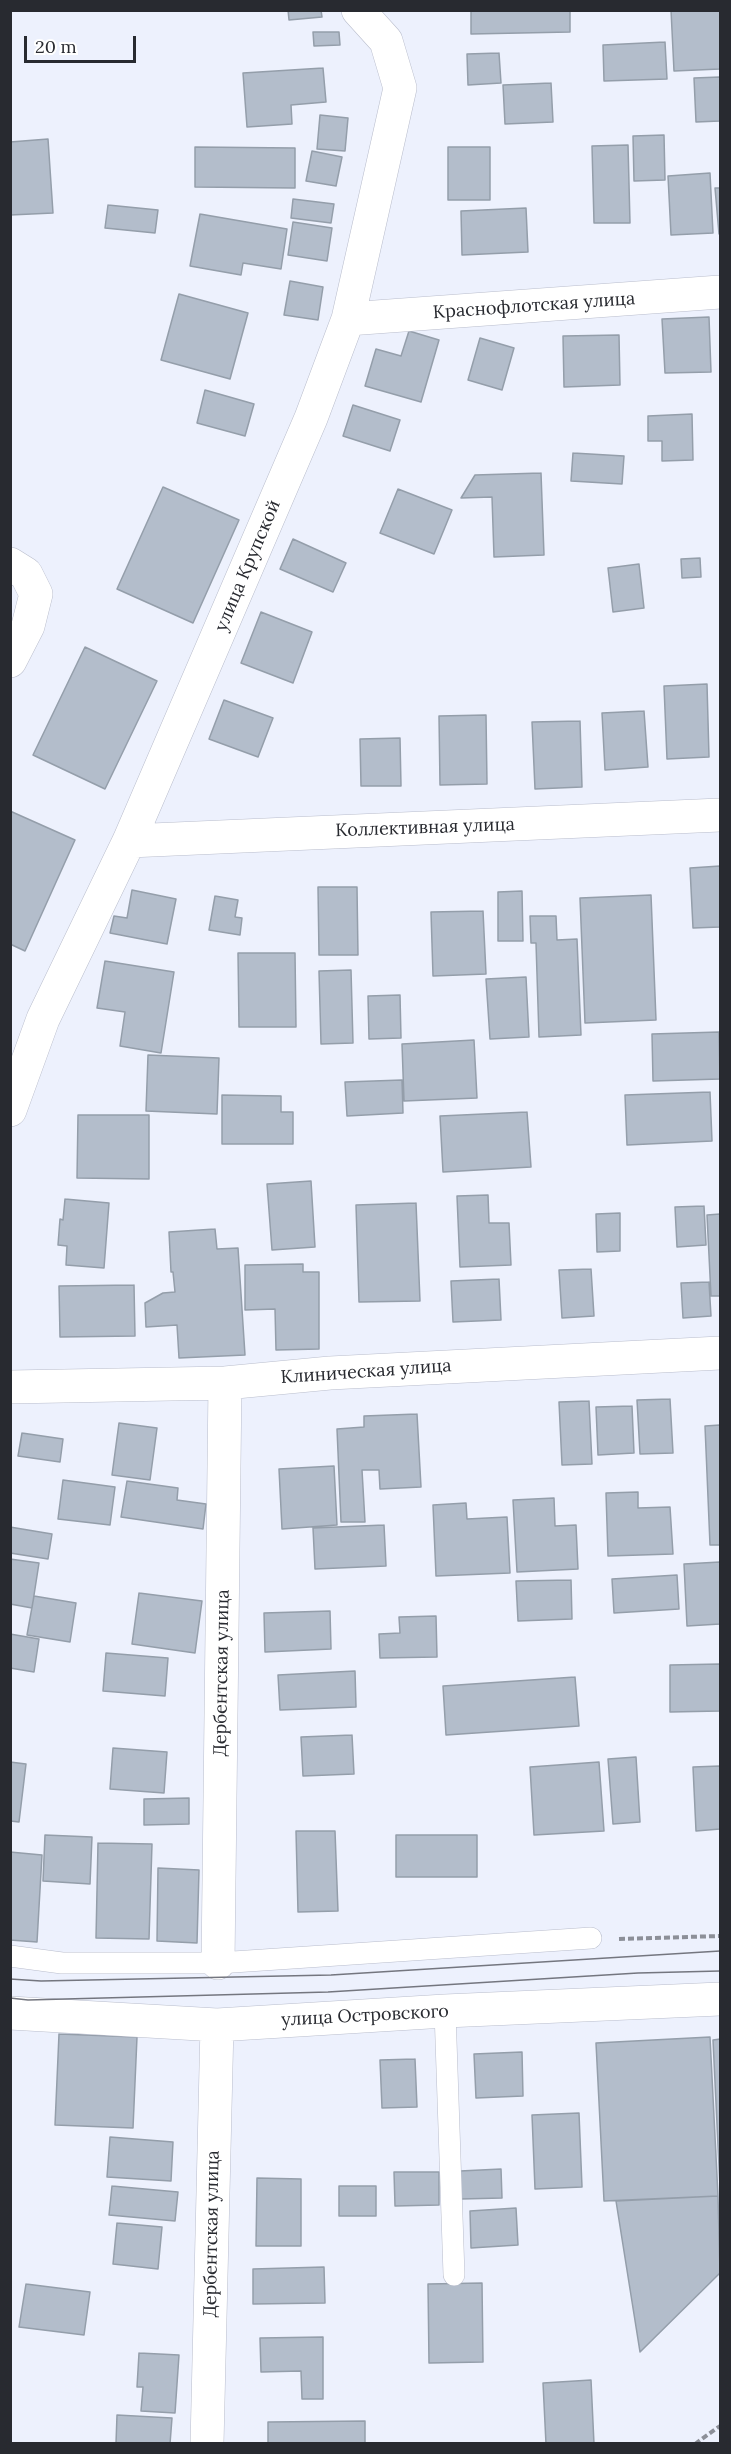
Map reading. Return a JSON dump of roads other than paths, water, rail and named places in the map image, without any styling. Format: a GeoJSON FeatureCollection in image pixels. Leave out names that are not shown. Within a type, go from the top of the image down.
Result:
{"type":"FeatureCollection","features":[{"type":"Feature","properties":{"kind":"street","name":"улица Крупской"},"geometry":{"type":"LineString","coordinates":[[10,1110],[43,1019],[129,841],[307,429],[348,320],[400,88],[386,41],[358,10]]}},
{"type":"Feature","properties":{"kind":"street","name":"Краснофлотская улица"},"geometry":{"type":"LineString","coordinates":[[348,320],[720,292]]}},
{"type":"Feature","properties":{"kind":"street"},"geometry":{"type":"LineString","coordinates":[[10,564],[27,574],[36,594],[28,626],[10,661]]}},
{"type":"Feature","properties":{"kind":"street","name":"Коллективная улица"},"geometry":{"type":"LineString","coordinates":[[129,841],[720,815]]}},
{"type":"Feature","properties":{"kind":"street","name":"Клиническая улица"},"geometry":{"type":"LineString","coordinates":[[10,1387],[225,1383],[330,1373],[720,1353]]}},
{"type":"Feature","properties":{"kind":"street","name":"Дербентская улица"},"geometry":{"type":"LineString","coordinates":[[218,1963],[225,1383]]}},
{"type":"Feature","properties":{"kind":"street","name":"улица Островского"},"geometry":{"type":"LineString","coordinates":[[10,2013],[217,2025],[446,2011],[720,1999]]}},
{"type":"Feature","properties":{"kind":"street","name":"Дербентская улица"},"geometry":{"type":"LineString","coordinates":[[207,2444],[217,2025]]}},
{"type":"Feature","properties":{"kind":"lane"},"geometry":{"type":"LineString","coordinates":[[10,1956],[62,1963],[218,1963],[591,1938]]}},
{"type":"Feature","properties":{"kind":"lane"},"geometry":{"type":"LineString","coordinates":[[446,2011],[454,2275]]}},
{"type":"Feature","properties":{"kind":"tram line"},"geometry":{"type":"LineString","coordinates":[[10,1979],[41,1981],[331,1975],[720,1951]]}},
{"type":"Feature","properties":{"kind":"tram line"},"geometry":{"type":"LineString","coordinates":[[10,1998],[28,2000],[328,1992],[638,1973],[720,1971]]}}]}
